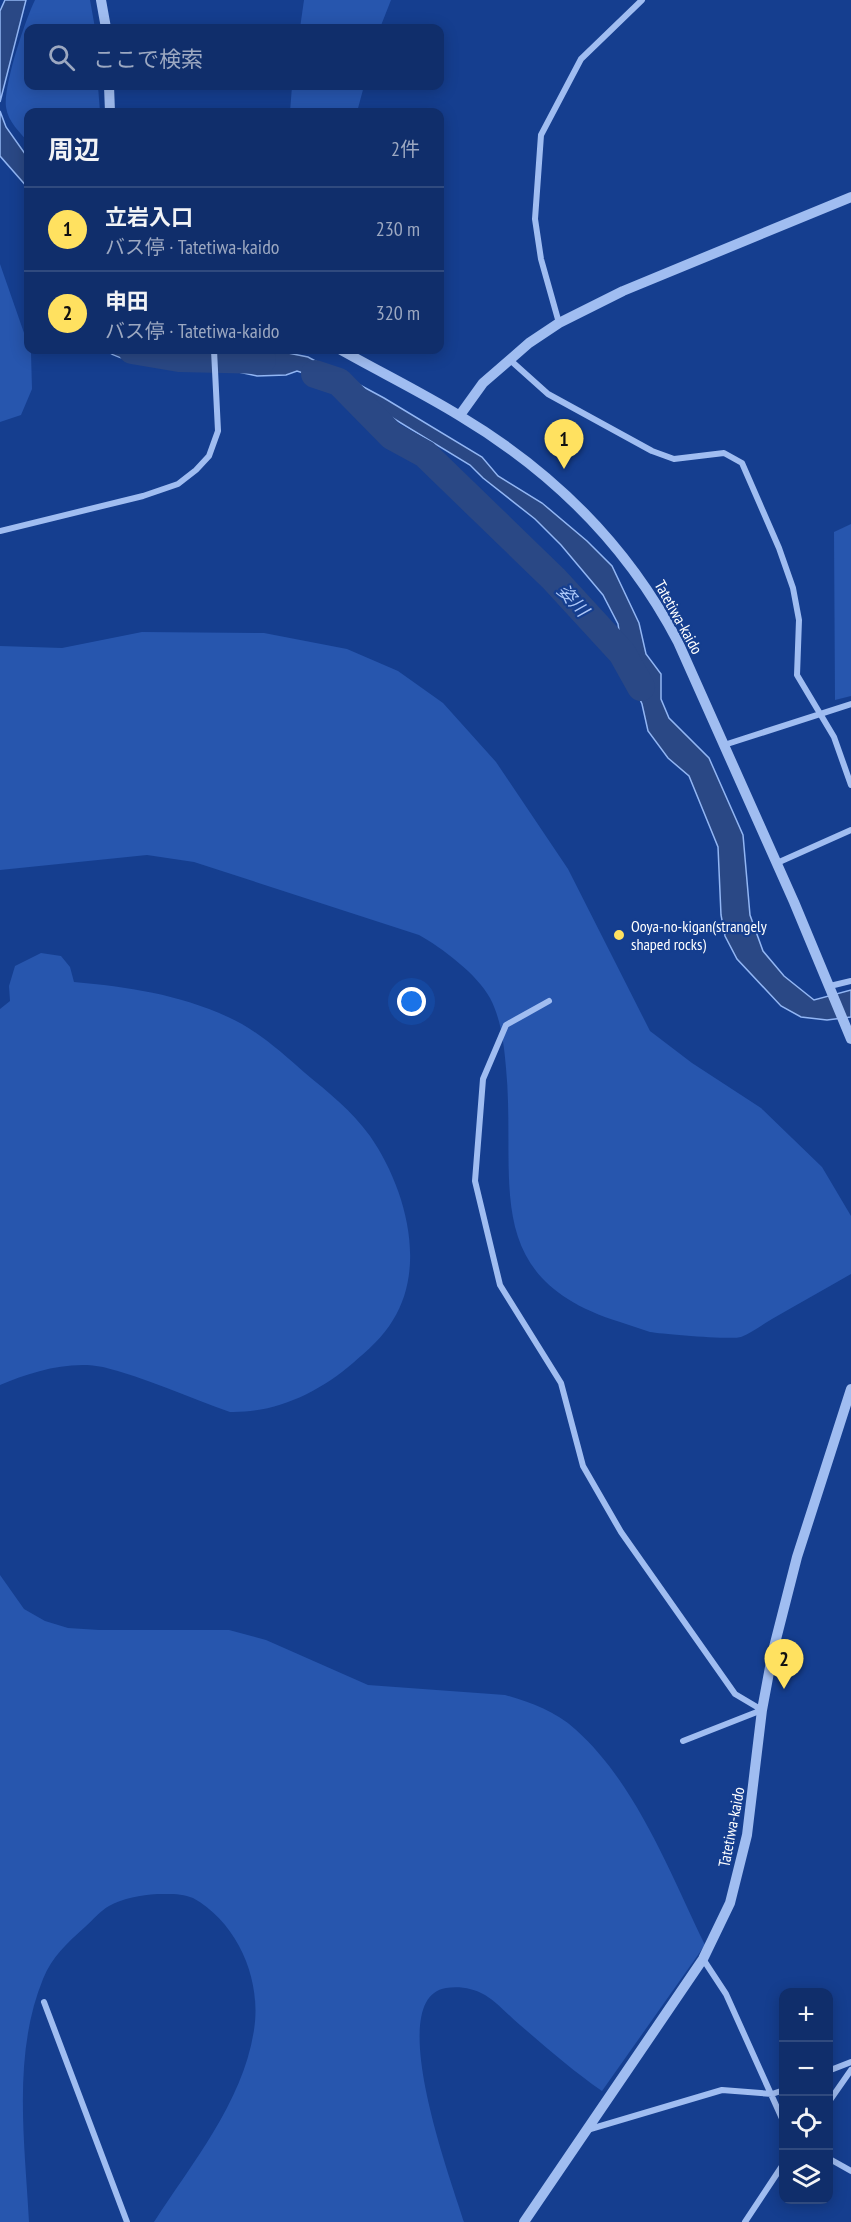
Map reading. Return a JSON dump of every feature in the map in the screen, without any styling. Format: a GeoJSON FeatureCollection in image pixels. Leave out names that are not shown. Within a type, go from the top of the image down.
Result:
{"type":"FeatureCollection","features":[{"type":"Feature","properties":{"kind":"street"},"geometry":{"type":"LineString","coordinates":[[101,0],[105,24]]}},
{"type":"Feature","properties":{"kind":"street"},"geometry":{"type":"LineString","coordinates":[[559,323],[541,260],[535,219],[541,135],[581,59],[642,0]]}},
{"type":"Feature","properties":{"kind":"street"},"geometry":{"type":"LineString","coordinates":[[109,90],[110,108]]}},
{"type":"Feature","properties":{"kind":"street"},"geometry":{"type":"LineString","coordinates":[[460,415],[483,383],[508,360],[559,323],[623,291],[851,197]]}},
{"type":"Feature","properties":{"kind":"street"},"geometry":{"type":"LineString","coordinates":[[0,531],[143,496],[178,484],[196,470],[215,444],[218,431],[214,354]]}},
{"type":"Feature","properties":{"kind":"street","name":"Tatetiwa-kaido"},"geometry":{"type":"LineString","coordinates":[[348,354],[460,415],[547,478],[607,534],[657,601],[777,863],[851,1039]]}},
{"type":"Feature","properties":{"kind":"street"},"geometry":{"type":"LineString","coordinates":[[508,360],[548,394],[652,451],[674,459],[724,453],[742,463],[779,548],[793,588],[800,620],[797,675],[834,736],[851,785]]}},
{"type":"Feature","properties":{"kind":"street"},"geometry":{"type":"LineString","coordinates":[[724,745],[851,704]]}},
{"type":"Feature","properties":{"kind":"street"},"geometry":{"type":"LineString","coordinates":[[777,863],[851,831]]}},
{"type":"Feature","properties":{"kind":"street"},"geometry":{"type":"LineString","coordinates":[[830,986],[851,981]]}},
{"type":"Feature","properties":{"kind":"street"},"geometry":{"type":"LineString","coordinates":[[549,1001],[506,1025],[483,1079],[475,1181],[500,1285],[561,1383],[583,1466],[621,1532],[735,1694],[762,1710]]}},
{"type":"Feature","properties":{"kind":"street","name":"Tatetiwa-kaido"},"geometry":{"type":"LineString","coordinates":[[524,2222],[703,1959],[730,1903],[747,1835],[762,1710],[786,1596],[851,1389]]}},
{"type":"Feature","properties":{"kind":"street"},"geometry":{"type":"LineString","coordinates":[[683,1741],[762,1710]]}},
{"type":"Feature","properties":{"kind":"street"},"geometry":{"type":"LineString","coordinates":[[703,1959],[726,1994],[779,2112]]}},
{"type":"Feature","properties":{"kind":"street"},"geometry":{"type":"LineString","coordinates":[[44,2002],[128,2222]]}},
{"type":"Feature","properties":{"kind":"street"},"geometry":{"type":"LineString","coordinates":[[833,2069],[851,2062]]}},
{"type":"Feature","properties":{"kind":"street"},"geometry":{"type":"LineString","coordinates":[[833,2096],[851,2070]]}},
{"type":"Feature","properties":{"kind":"street"},"geometry":{"type":"LineString","coordinates":[[584,2131],[722,2090],[772,2094],[779,2091]]}},
{"type":"Feature","properties":{"kind":"street"},"geometry":{"type":"LineString","coordinates":[[833,2161],[851,2171]]}},
{"type":"Feature","properties":{"kind":"street"},"geometry":{"type":"LineString","coordinates":[[744,2222],[779,2169]]}},
{"type":"Feature","properties":{"kind":"shaded area"},"geometry":{"type":"Polygon","coordinates":[[[5,0],[26,0],[0,102],[0,11],[5,0]]]}},
{"type":"Feature","properties":{"kind":"shaded area"},"geometry":{"type":"Polygon","coordinates":[[[35,0],[90,0],[94,24],[25,24],[35,0]]]}},
{"type":"Feature","properties":{"kind":"shaded area"},"geometry":{"type":"Polygon","coordinates":[[[304,0],[391,0],[382,24],[301,24],[304,0]]]}},
{"type":"Feature","properties":{"kind":"shaded area"},"geometry":{"type":"Polygon","coordinates":[[[24,28],[24,90],[98,90],[100,108],[24,108],[24,137],[9,117],[6,107],[8,85],[24,28]]]}},
{"type":"Feature","properties":{"kind":"shaded area"},"geometry":{"type":"Polygon","coordinates":[[[292,90],[363,90],[358,108],[290,108],[292,90]]]}},
{"type":"Feature","properties":{"kind":"shaded area"},"geometry":{"type":"Polygon","coordinates":[[[0,111],[6,127],[24,152],[24,183],[0,156],[0,111]]]}},
{"type":"Feature","properties":{"kind":"shaded area"},"geometry":{"type":"Polygon","coordinates":[[[0,264],[24,333],[24,354],[31,354],[32,389],[21,415],[0,422],[0,264]]]}},
{"type":"Feature","properties":{"kind":"shaded area"},"geometry":{"type":"Polygon","coordinates":[[[112,354],[200,354],[201,363],[138,362],[112,354]]]}},
{"type":"Feature","properties":{"kind":"shaded area"},"geometry":{"type":"Polygon","coordinates":[[[222,354],[293,354],[308,357],[384,398],[482,457],[498,476],[542,503],[587,541],[612,566],[639,623],[646,654],[661,674],[661,699],[669,718],[709,758],[743,835],[750,915],[763,951],[784,976],[814,1000],[851,990],[851,1017],[827,1020],[801,1017],[781,1006],[737,959],[725,936],[721,915],[718,847],[689,776],[668,758],[648,731],[642,704],[624,663],[618,624],[603,595],[561,545],[535,519],[470,465],[337,384],[297,371],[286,375],[257,376],[225,369],[222,354]]]}},
{"type":"Feature","properties":{"kind":"shaded area"},"geometry":{"type":"Polygon","coordinates":[[[851,524],[851,696],[835,700],[834,532],[851,524]]]}},
{"type":"Feature","properties":{"kind":"shaded area"},"geometry":{"type":"Polygon","coordinates":[[[142,632],[264,633],[347,649],[398,671],[443,703],[496,762],[568,869],[650,1031],[692,1063],[761,1108],[822,1167],[851,1216],[851,1274],[749,1333],[735,1338],[650,1332],[575,1303],[544,1280],[524,1253],[514,1222],[509,1187],[506,1068],[499,1023],[494,1006],[484,989],[448,954],[419,935],[194,862],[147,855],[0,870],[0,646],[62,648],[142,632]]]}},
{"type":"Feature","properties":{"kind":"shaded area"},"geometry":{"type":"Polygon","coordinates":[[[41,953],[61,956],[70,967],[74,982],[114,986],[172,997],[239,1022],[268,1042],[331,1095],[370,1136],[393,1178],[401,1201],[410,1250],[409,1275],[403,1298],[385,1332],[340,1374],[311,1392],[280,1405],[230,1412],[135,1376],[90,1365],[50,1368],[0,1385],[0,1009],[10,1001],[9,986],[15,966],[41,953]]]}},
{"type":"Feature","properties":{"kind":"shaded area"},"geometry":{"type":"Polygon","coordinates":[[[0,1575],[24,1609],[45,1621],[68,1628],[229,1630],[266,1640],[368,1685],[505,1695],[551,1712],[575,1729],[597,1751],[634,1802],[665,1859],[705,1945],[602,2091],[560,2059],[485,1995],[471,1989],[451,1987],[428,1999],[420,2024],[421,2057],[427,2095],[464,2222],[154,2222],[214,2131],[239,2082],[254,2030],[256,2011],[254,1992],[250,1973],[234,1938],[223,1922],[193,1898],[157,1894],[120,1901],[103,1910],[66,1945],[55,1957],[43,1979],[33,2008],[24,2068],[23,2130],[29,2222],[0,2222],[0,1575]]]}},
{"type":"Feature","properties":{"kind":"waterway","name":"姿川"},"geometry":{"type":"LineString","coordinates":[[156,354],[179,358],[262,360]]}},
{"type":"Feature","properties":{"kind":"waterway","name":"姿川"},"geometry":{"type":"LineString","coordinates":[[315,374],[339,382],[392,436],[425,454],[554,579],[622,653],[641,687]]}},
{"type":"Feature","properties":{"kind":"place","name":"立岩入口"},"geometry":{"type":"Point","coordinates":[564,469]}},
{"type":"Feature","properties":{"kind":"place","name":"Ooya-no-kigan(strangely shaped rocks)"},"geometry":{"type":"Point","coordinates":[619,935]}},
{"type":"Feature","properties":{"kind":"place","name":"申田"},"geometry":{"type":"Point","coordinates":[784,1689]}}]}
